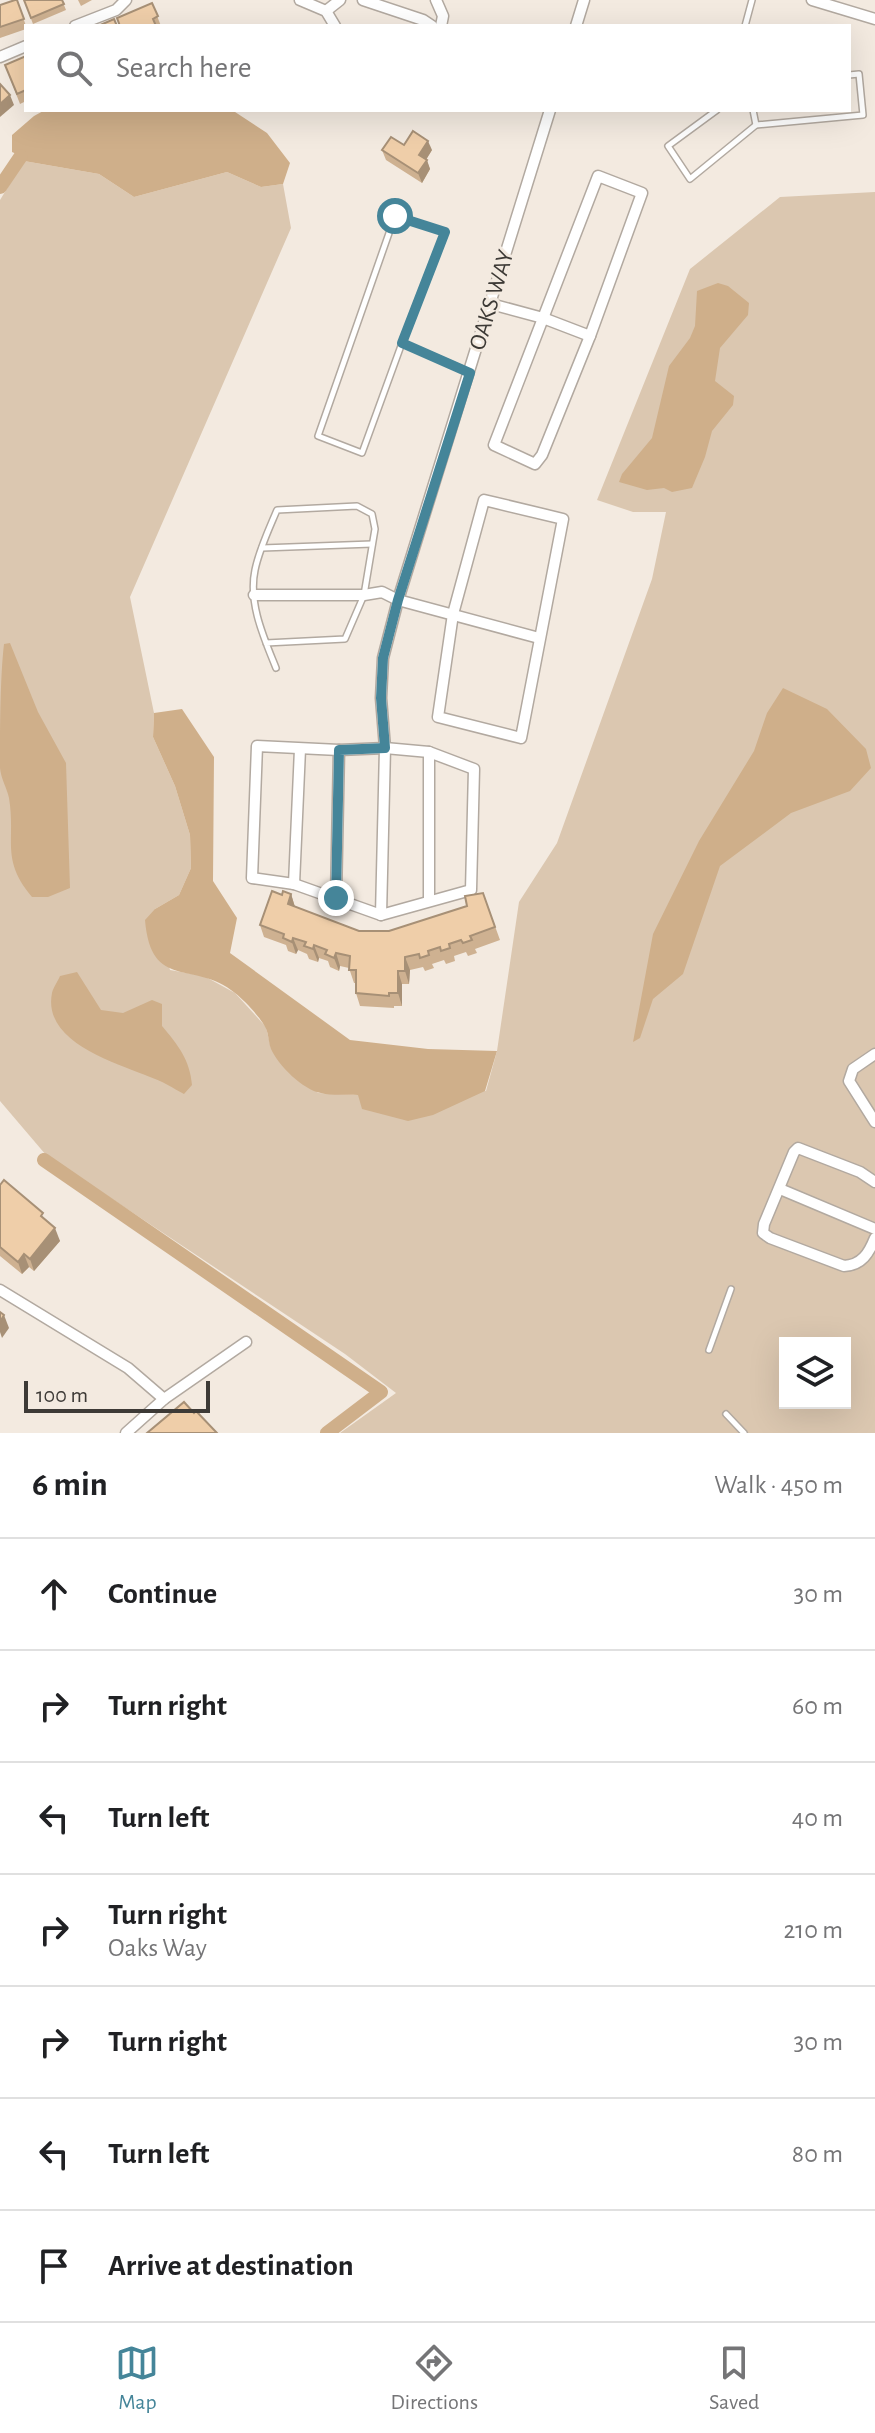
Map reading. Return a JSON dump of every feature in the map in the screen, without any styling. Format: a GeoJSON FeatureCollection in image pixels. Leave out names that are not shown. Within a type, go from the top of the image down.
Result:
{"type":"FeatureCollection","features":[{"type":"Feature","properties":{"kind":"street"},"geometry":{"type":"LineString","coordinates":[[80,24],[116,10],[126,0]]}},
{"type":"Feature","properties":{"kind":"street"},"geometry":{"type":"LineString","coordinates":[[300,0],[326,11],[334,24]]}},
{"type":"Feature","properties":{"kind":"street"},"geometry":{"type":"LineString","coordinates":[[326,11],[340,0]]}},
{"type":"Feature","properties":{"kind":"street"},"geometry":{"type":"LineString","coordinates":[[363,0],[429,24]]}},
{"type":"Feature","properties":{"kind":"street"},"geometry":{"type":"LineString","coordinates":[[436,0],[443,16],[441,24]]}},
{"type":"Feature","properties":{"kind":"street"},"geometry":{"type":"LineString","coordinates":[[577,24],[584,0]]}},
{"type":"Feature","properties":{"kind":"street"},"geometry":{"type":"LineString","coordinates":[[812,0],[875,19]]}},
{"type":"Feature","properties":{"kind":"street"},"geometry":{"type":"LineString","coordinates":[[0,57],[24,47]]}},
{"type":"Feature","properties":{"kind":"street","name":"OAKS WAY"},"geometry":{"type":"LineString","coordinates":[[381,915],[385,748],[381,698],[383,658],[398,600],[549,112]]}},
{"type":"Feature","properties":{"kind":"street"},"geometry":{"type":"LineString","coordinates":[[598,176],[642,193],[590,336],[542,455],[535,464],[494,445],[598,176]]}},
{"type":"Feature","properties":{"kind":"street"},"geometry":{"type":"LineString","coordinates":[[491,304],[543,318],[590,336]]}},
{"type":"Feature","properties":{"kind":"street"},"geometry":{"type":"LineString","coordinates":[[484,500],[563,519],[539,638],[521,738],[438,717],[453,614],[484,500]]}},
{"type":"Feature","properties":{"kind":"street"},"geometry":{"type":"LineString","coordinates":[[254,595],[364,595],[382,592],[398,600],[539,638]]}},
{"type":"Feature","properties":{"kind":"street"},"geometry":{"type":"LineString","coordinates":[[257,746],[339,750],[385,748],[429,752],[474,769],[471,890],[381,915],[294,884],[252,878],[257,746]]}},
{"type":"Feature","properties":{"kind":"street"},"geometry":{"type":"LineString","coordinates":[[294,884],[300,749]]}},
{"type":"Feature","properties":{"kind":"street"},"geometry":{"type":"LineString","coordinates":[[336,898],[339,750]]}},
{"type":"Feature","properties":{"kind":"street"},"geometry":{"type":"LineString","coordinates":[[429,752],[429,900]]}},
{"type":"Feature","properties":{"kind":"street"},"geometry":{"type":"LineString","coordinates":[[875,1054],[853,1069],[849,1081],[875,1122]]}},
{"type":"Feature","properties":{"kind":"street"},"geometry":{"type":"LineString","coordinates":[[875,1182],[860,1172],[798,1148],[764,1224],[763,1233],[844,1266],[853,1266],[866,1257],[875,1238]]}},
{"type":"Feature","properties":{"kind":"street"},"geometry":{"type":"LineString","coordinates":[[780,1189],[875,1229]]}},
{"type":"Feature","properties":{"kind":"street"},"geometry":{"type":"LineString","coordinates":[[0,1290],[128,1368],[164,1399]]}},
{"type":"Feature","properties":{"kind":"street"},"geometry":{"type":"LineString","coordinates":[[126,1433],[164,1399],[246,1342]]}},
{"type":"Feature","properties":{"kind":"lane"},"geometry":{"type":"LineString","coordinates":[[746,24],[752,0]]}},
{"type":"Feature","properties":{"kind":"lane"},"geometry":{"type":"LineString","coordinates":[[714,112],[668,146],[690,179],[756,125],[863,115],[859,74],[851,75]]}},
{"type":"Feature","properties":{"kind":"lane"},"geometry":{"type":"LineString","coordinates":[[753,112],[756,125]]}},
{"type":"Feature","properties":{"kind":"lane"},"geometry":{"type":"LineString","coordinates":[[395,216],[445,232],[402,343],[362,453],[318,436],[395,216]]}},
{"type":"Feature","properties":{"kind":"lane"},"geometry":{"type":"LineString","coordinates":[[402,343],[470,373]]}},
{"type":"Feature","properties":{"kind":"lane"},"geometry":{"type":"LineString","coordinates":[[266,643],[345,639],[364,595],[375,529],[372,514],[357,506],[277,510],[254,571],[254,606],[266,643],[276,668]]}},
{"type":"Feature","properties":{"kind":"lane"},"geometry":{"type":"LineString","coordinates":[[262,548],[372,544]]}},
{"type":"Feature","properties":{"kind":"lane"},"geometry":{"type":"LineString","coordinates":[[709,1350],[731,1289]]}},
{"type":"Feature","properties":{"kind":"lane"},"geometry":{"type":"LineString","coordinates":[[726,1414],[744,1433]]}},
{"type":"Feature","properties":{"kind":"shaded area"},"geometry":{"type":"Polygon","coordinates":[[[41,112],[235,112],[267,133],[290,163],[283,184],[261,187],[227,172],[134,197],[99,174],[24,161],[12,152],[12,135],[41,112]]]}},
{"type":"Feature","properties":{"kind":"shaded area"},"geometry":{"type":"Polygon","coordinates":[[[24,161],[99,174],[134,197],[227,172],[261,187],[283,184],[291,228],[130,597],[154,713],[153,737],[175,786],[190,835],[191,868],[179,895],[155,909],[170,970],[204,976],[235,993],[266,1027],[271,1048],[318,1093],[358,1095],[486,1091],[497,1051],[519,902],[557,843],[652,579],[666,512],[633,512],[597,500],[690,269],[780,197],[875,192],[875,1433],[340,1433],[396,1393],[345,1354],[46,1155],[0,1101],[0,200],[24,161]]]}},
{"type":"Feature","properties":{"kind":"shaded area"},"geometry":{"type":"Polygon","coordinates":[[[718,283],[728,286],[749,303],[748,315],[720,348],[715,381],[734,396],[733,405],[712,431],[692,488],[672,492],[664,488],[647,490],[619,482],[622,474],[652,438],[669,366],[695,326],[697,291],[718,283]]]}},
{"type":"Feature","properties":{"kind":"shaded area"},"geometry":{"type":"Polygon","coordinates":[[[10,643],[38,712],[66,763],[70,888],[48,897],[32,897],[16,872],[11,849],[9,798],[0,768],[4,644],[10,643]]]}},
{"type":"Feature","properties":{"kind":"shaded area"},"geometry":{"type":"Polygon","coordinates":[[[783,688],[827,709],[866,749],[871,768],[850,791],[791,813],[720,866],[683,974],[653,999],[640,1038],[633,1042],[653,934],[699,841],[754,751],[767,713],[783,688]]]}},
{"type":"Feature","properties":{"kind":"shaded area"},"geometry":{"type":"Polygon","coordinates":[[[182,709],[214,757],[213,881],[237,918],[230,953],[350,1040],[428,1049],[497,1051],[485,1091],[433,1115],[408,1121],[362,1109],[358,1095],[314,1091],[299,1082],[279,1062],[271,1049],[264,1025],[239,996],[220,983],[165,966],[156,957],[149,942],[145,920],[155,909],[179,895],[191,868],[190,835],[175,786],[153,737],[154,713],[182,709]]]}},
{"type":"Feature","properties":{"kind":"shaded area"},"geometry":{"type":"Polygon","coordinates":[[[77,972],[101,1010],[123,1013],[152,1000],[162,1004],[162,1026],[182,1053],[191,1076],[192,1085],[184,1094],[85,1048],[58,1025],[52,1010],[53,991],[60,976],[77,972]]]}},
{"type":"Feature","properties":{"kind":"building"},"geometry":{"type":"Polygon","coordinates":[[[17,0],[24,19],[0,27],[0,5],[17,0]]]}},
{"type":"Feature","properties":{"kind":"building"},"geometry":{"type":"Polygon","coordinates":[[[24,0],[62,0],[64,4],[31,18],[24,0]]]}},
{"type":"Feature","properties":{"kind":"building"},"geometry":{"type":"Polygon","coordinates":[[[152,3],[158,16],[153,19],[155,24],[119,24],[117,18],[152,3]]]}},
{"type":"Feature","properties":{"kind":"building"},"geometry":{"type":"Polygon","coordinates":[[[24,57],[24,91],[17,94],[5,65],[24,57]]]}},
{"type":"Feature","properties":{"kind":"building"},"geometry":{"type":"Polygon","coordinates":[[[0,84],[10,95],[0,104],[0,84]]]}},
{"type":"Feature","properties":{"kind":"building"},"geometry":{"type":"Polygon","coordinates":[[[413,131],[428,141],[419,155],[427,160],[418,173],[382,150],[391,137],[404,145],[413,131]]]}},
{"type":"Feature","properties":{"kind":"building"},"geometry":{"type":"Polygon","coordinates":[[[272,891],[291,894],[288,904],[359,931],[389,931],[467,906],[465,896],[483,893],[495,927],[470,936],[472,940],[449,944],[450,948],[428,951],[429,955],[420,958],[419,954],[405,957],[405,971],[398,971],[398,993],[389,993],[389,996],[356,993],[356,970],[349,970],[350,956],[336,953],[334,958],[325,954],[327,950],[314,945],[313,949],[304,946],[306,942],[293,938],[292,942],[283,938],[284,934],[260,925],[272,891]]]}},
{"type":"Feature","properties":{"kind":"building"},"geometry":{"type":"Polygon","coordinates":[[[4,1180],[43,1213],[41,1216],[55,1228],[30,1259],[24,1254],[18,1262],[0,1247],[0,1185],[4,1180]]]}},
{"type":"Feature","properties":{"kind":"building"},"geometry":{"type":"Polygon","coordinates":[[[184,1402],[217,1433],[147,1433],[184,1402]]]}},
{"type":"Feature","properties":{"kind":"waterway"},"geometry":{"type":"LineString","coordinates":[[0,187],[21,156]]}},
{"type":"Feature","properties":{"kind":"waterway"},"geometry":{"type":"LineString","coordinates":[[44,1160],[381,1392],[327,1433]]}},
{"type":"Feature","properties":{"kind":"route"},"geometry":{"type":"LineString","coordinates":[[336,898],[339,750],[385,748],[381,698],[383,658],[398,600],[470,373],[402,343],[445,232],[395,216]]}}]}
